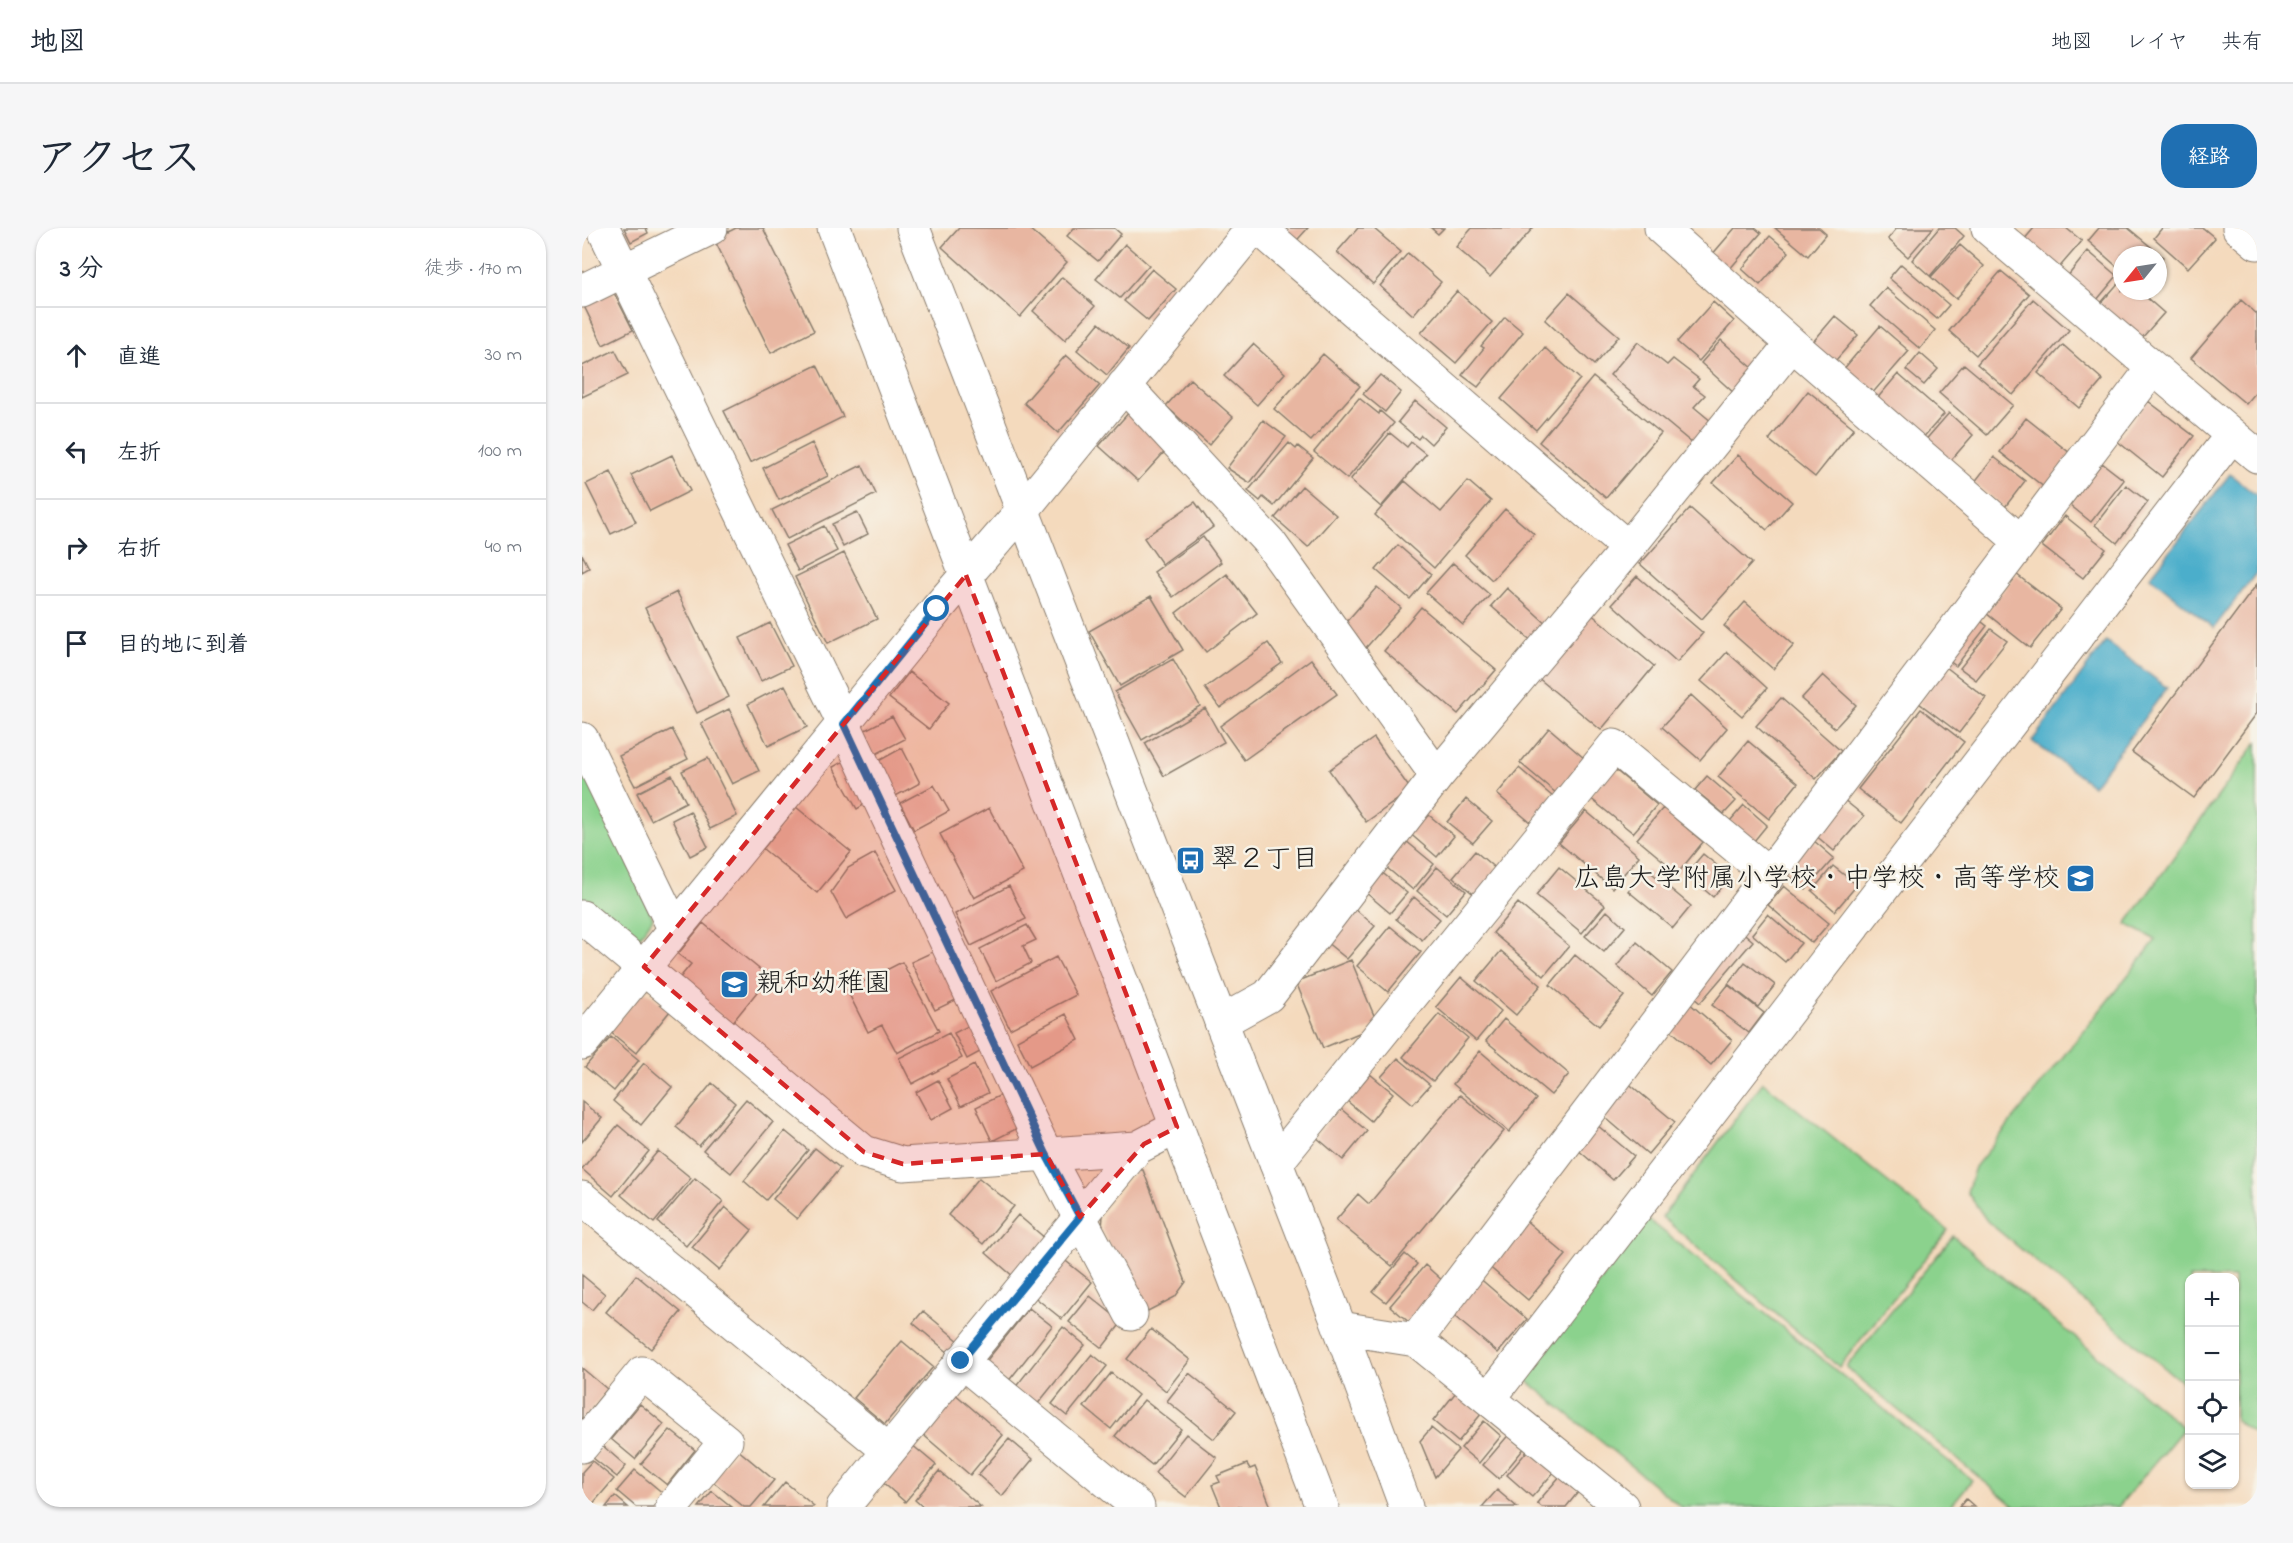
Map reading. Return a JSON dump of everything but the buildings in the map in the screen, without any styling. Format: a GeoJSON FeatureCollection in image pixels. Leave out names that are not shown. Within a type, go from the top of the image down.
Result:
{"type":"FeatureCollection","features":[{"type":"Feature","properties":{"kind":"street"},"geometry":{"type":"LineString","coordinates":[[603,228],[844,724],[1046,1154],[1131,1314]]}},
{"type":"Feature","properties":{"kind":"street"},"geometry":{"type":"LineString","coordinates":[[582,291],[711,228]]}},
{"type":"Feature","properties":{"kind":"street"},"geometry":{"type":"LineString","coordinates":[[834,228],[1322,1507]]}},
{"type":"Feature","properties":{"kind":"street"},"geometry":{"type":"LineString","coordinates":[[914,228],[1340,1328],[1406,1507]]}},
{"type":"Feature","properties":{"kind":"street"},"geometry":{"type":"LineString","coordinates":[[582,1043],[1253,228]]}},
{"type":"Feature","properties":{"kind":"street"},"geometry":{"type":"LineString","coordinates":[[1259,228],[1628,548]]}},
{"type":"Feature","properties":{"kind":"street"},"geometry":{"type":"LineString","coordinates":[[1661,228],[2021,542]]}},
{"type":"Feature","properties":{"kind":"street"},"geometry":{"type":"LineString","coordinates":[[1988,228],[2257,456]]}},
{"type":"Feature","properties":{"kind":"street"},"geometry":{"type":"LineString","coordinates":[[2239,228],[2257,243]]}},
{"type":"Feature","properties":{"kind":"street"},"geometry":{"type":"LineString","coordinates":[[1221,1022],[1268,996],[1437,776],[1628,548],[1792,344]]}},
{"type":"Feature","properties":{"kind":"street"},"geometry":{"type":"LineString","coordinates":[[1416,1340],[2153,368]]}},
{"type":"Feature","properties":{"kind":"street"},"geometry":{"type":"LineString","coordinates":[[1124,386],[1269,543],[1437,776]]}},
{"type":"Feature","properties":{"kind":"street"},"geometry":{"type":"LineString","coordinates":[[1489,1399],[2232,435]]}},
{"type":"Feature","properties":{"kind":"street"},"geometry":{"type":"LineString","coordinates":[[582,739],[675,930]]}},
{"type":"Feature","properties":{"kind":"street"},"geometry":{"type":"LineString","coordinates":[[1276,1163],[1614,746],[1769,874]]}},
{"type":"Feature","properties":{"kind":"street"},"geometry":{"type":"LineString","coordinates":[[582,917],[864,1152],[903,1164],[1137,1148]]}},
{"type":"Feature","properties":{"kind":"street"},"geometry":{"type":"LineString","coordinates":[[843,1507],[1137,1148],[1177,1127]]}},
{"type":"Feature","properties":{"kind":"street"},"geometry":{"type":"LineString","coordinates":[[582,1198],[888,1450]]}},
{"type":"Feature","properties":{"kind":"street"},"geometry":{"type":"LineString","coordinates":[[1340,1328],[1416,1340],[1622,1507]]}},
{"type":"Feature","properties":{"kind":"street"},"geometry":{"type":"LineString","coordinates":[[961,1361],[1138,1507]]}},
{"type":"Feature","properties":{"kind":"street"},"geometry":{"type":"LineString","coordinates":[[582,1446],[642,1373],[726,1441],[672,1507]]}},
{"type":"Feature","properties":{"kind":"highlighted area"},"geometry":{"type":"Polygon","coordinates":[[[966,575],[1177,1127],[1144,1144],[1080,1217],[1046,1154],[903,1164],[864,1152],[644,967],[966,575]]]}},
{"type":"Feature","properties":{"kind":"green space"},"geometry":{"type":"Polygon","coordinates":[[[2257,742],[2257,1436],[2239,1423],[2239,1273],[2185,1273],[2185,1385],[1987,1221],[1967,1192],[1975,1167],[2156,940],[2126,924],[2257,742]]]}},
{"type":"Feature","properties":{"kind":"green space"},"geometry":{"type":"Polygon","coordinates":[[[582,753],[653,918],[639,938],[628,939],[582,902],[582,753]]]}},
{"type":"Feature","properties":{"kind":"green space"},"geometry":{"type":"Polygon","coordinates":[[[1763,1082],[1948,1230],[1839,1367],[1662,1217],[1763,1082]]]}},
{"type":"Feature","properties":{"kind":"green space"},"geometry":{"type":"Polygon","coordinates":[[[1648,1219],[1972,1480],[1950,1507],[1681,1507],[1525,1379],[1648,1219]]]}},
{"type":"Feature","properties":{"kind":"green space"},"geometry":{"type":"Polygon","coordinates":[[[1953,1236],[2184,1428],[2118,1507],[2015,1507],[1846,1367],[1953,1236]]]}},
{"type":"Feature","properties":{"kind":"water"},"geometry":{"type":"Polygon","coordinates":[[[2230,474],[2257,496],[2257,572],[2214,628],[2150,577],[2230,474]]]}},
{"type":"Feature","properties":{"kind":"water"},"geometry":{"type":"Polygon","coordinates":[[[2106,641],[2167,688],[2093,786],[2032,741],[2106,641]]]}},
{"type":"Feature","properties":{"kind":"place","name":"翠２丁目"},"geometry":{"type":"Point","coordinates":[1190,860]}},
{"type":"Feature","properties":{"kind":"place","name":"広島大学附属小学校・中学校・高等学校"},"geometry":{"type":"Point","coordinates":[2081,879]}},
{"type":"Feature","properties":{"kind":"place","name":"親和幼稚園"},"geometry":{"type":"Point","coordinates":[735,984]}},
{"type":"Feature","properties":{"kind":"route"},"geometry":{"type":"LineString","coordinates":[[937,609],[844,724],[1046,1154],[1080,1217],[961,1361]]}}]}
